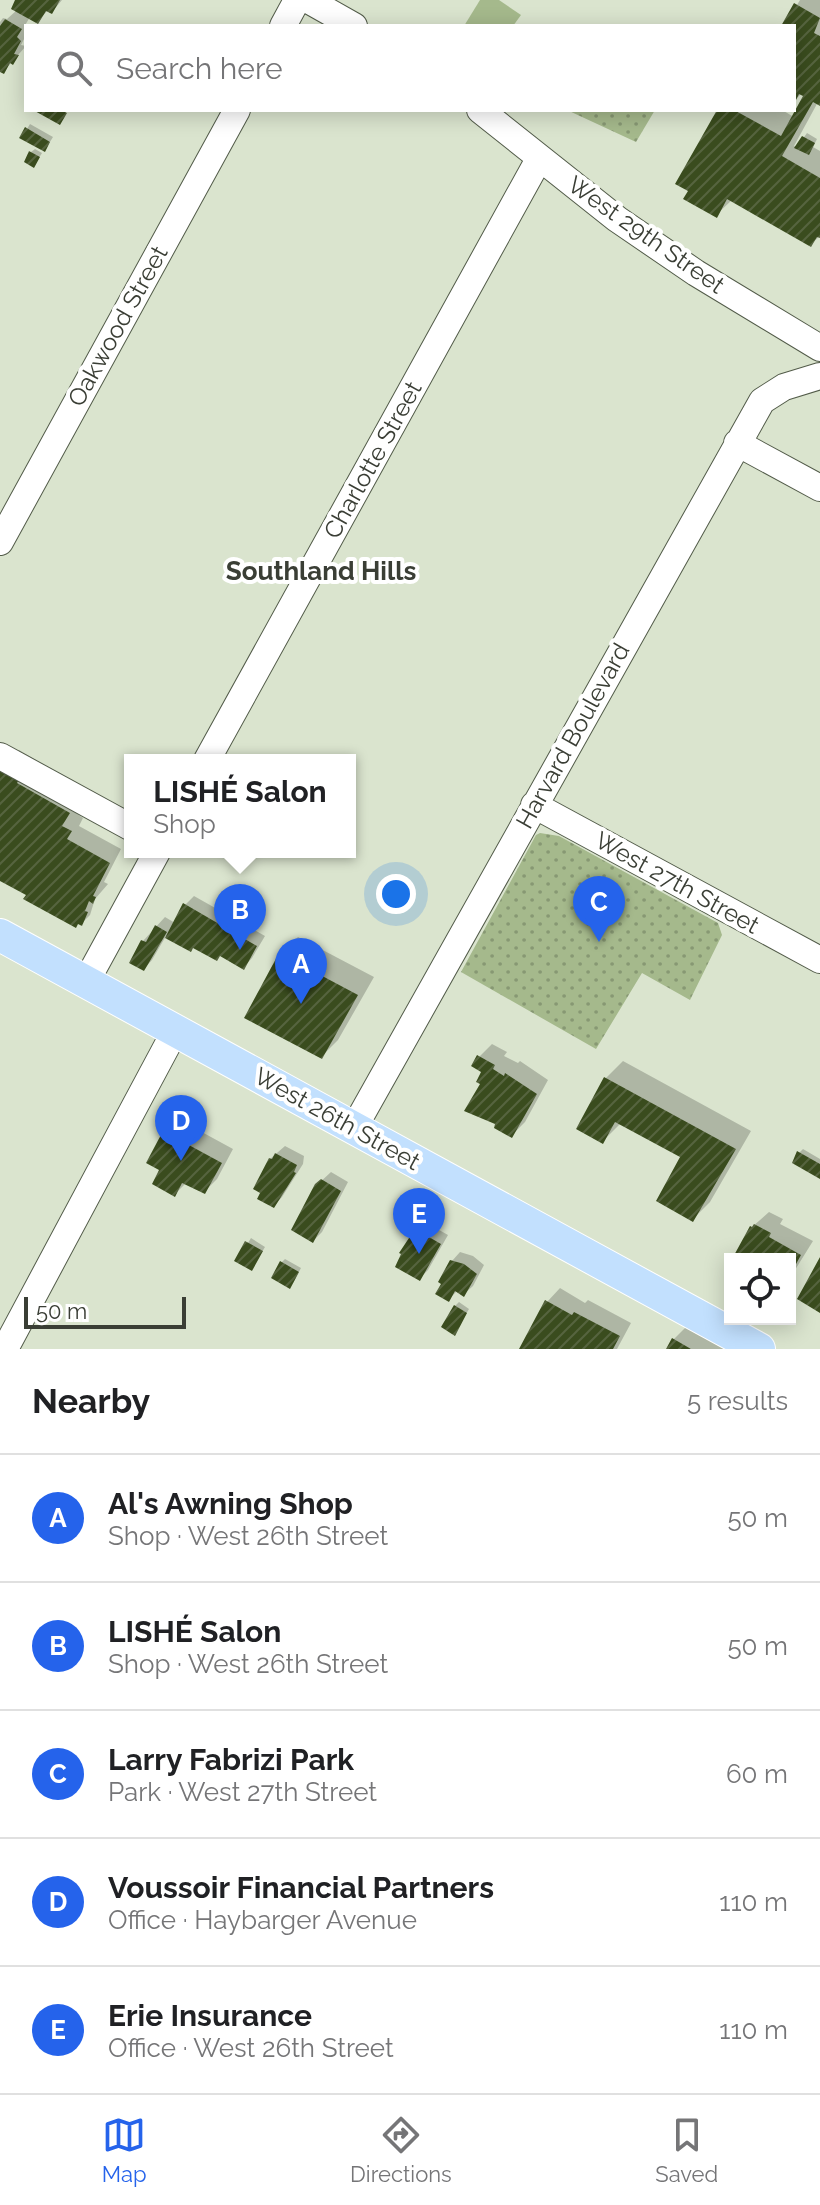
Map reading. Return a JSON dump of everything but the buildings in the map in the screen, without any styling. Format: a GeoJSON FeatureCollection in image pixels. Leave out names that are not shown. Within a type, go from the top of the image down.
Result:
{"type":"FeatureCollection","features":[{"type":"Feature","properties":{"kind":"main road","name":"West 26th Street"},"geometry":{"type":"LineString","coordinates":[[0,935],[759,1349]]}},
{"type":"Feature","properties":{"kind":"street"},"geometry":{"type":"LineString","coordinates":[[284,24],[297,0]]}},
{"type":"Feature","properties":{"kind":"street"},"geometry":{"type":"LineString","coordinates":[[308,0],[350,24]]}},
{"type":"Feature","properties":{"kind":"street","name":"Oakwood Street"},"geometry":{"type":"LineString","coordinates":[[0,542],[236,112]]}},
{"type":"Feature","properties":{"kind":"street","name":"West 29th Street"},"geometry":{"type":"LineString","coordinates":[[482,112],[617,219],[696,273],[820,348]]}},
{"type":"Feature","properties":{"kind":"street","name":"Charlotte Street"},"geometry":{"type":"LineString","coordinates":[[210,754],[539,159]]}},
{"type":"Feature","properties":{"kind":"street","name":"Harvard Boulevard"},"geometry":{"type":"LineString","coordinates":[[354,1128],[762,401],[797,381],[820,376]]}},
{"type":"Feature","properties":{"kind":"street"},"geometry":{"type":"LineString","coordinates":[[737,443],[820,488]]}},
{"type":"Feature","properties":{"kind":"street"},"geometry":{"type":"LineString","coordinates":[[0,756],[124,824]]}},
{"type":"Feature","properties":{"kind":"street","name":"West 27th Street"},"geometry":{"type":"LineString","coordinates":[[534,805],[820,960]]}},
{"type":"Feature","properties":{"kind":"street"},"geometry":{"type":"LineString","coordinates":[[86,982],[154,858]]}},
{"type":"Feature","properties":{"kind":"street"},"geometry":{"type":"LineString","coordinates":[[7,1348],[175,1031]]}},
{"type":"Feature","properties":{"kind":"green space"},"geometry":{"type":"Polygon","coordinates":[[[480,0],[499,0],[521,15],[514,24],[465,24],[480,0]]]}},
{"type":"Feature","properties":{"kind":"green space"},"geometry":{"type":"Polygon","coordinates":[[[571,112],[654,112],[636,142],[571,112]]]}},
{"type":"Feature","properties":{"kind":"green space"},"geometry":{"type":"Polygon","coordinates":[[[536,835],[559,836],[718,923],[722,935],[690,1000],[642,973],[596,1049],[461,972],[536,835]]]}},
{"type":"Feature","properties":{"kind":"place","name":"Larry Fabrizi Park"},"geometry":{"type":"Point","coordinates":[599,942]}},
{"type":"Feature","properties":{"kind":"place","name":"LISHÉ Salon"},"geometry":{"type":"Point","coordinates":[240,950]}},
{"type":"Feature","properties":{"kind":"place","name":"Al's Awning Shop"},"geometry":{"type":"Point","coordinates":[301,1004]}},
{"type":"Feature","properties":{"kind":"place","name":"Voussoir Financial Partners"},"geometry":{"type":"Point","coordinates":[181,1161]}},
{"type":"Feature","properties":{"kind":"place","name":"Erie Insurance"},"geometry":{"type":"Point","coordinates":[419,1254]}},
{"type":"Feature","properties":{"kind":"district","name":"Southland Hills"},"geometry":{"type":"Point","coordinates":[321,571]}}]}
